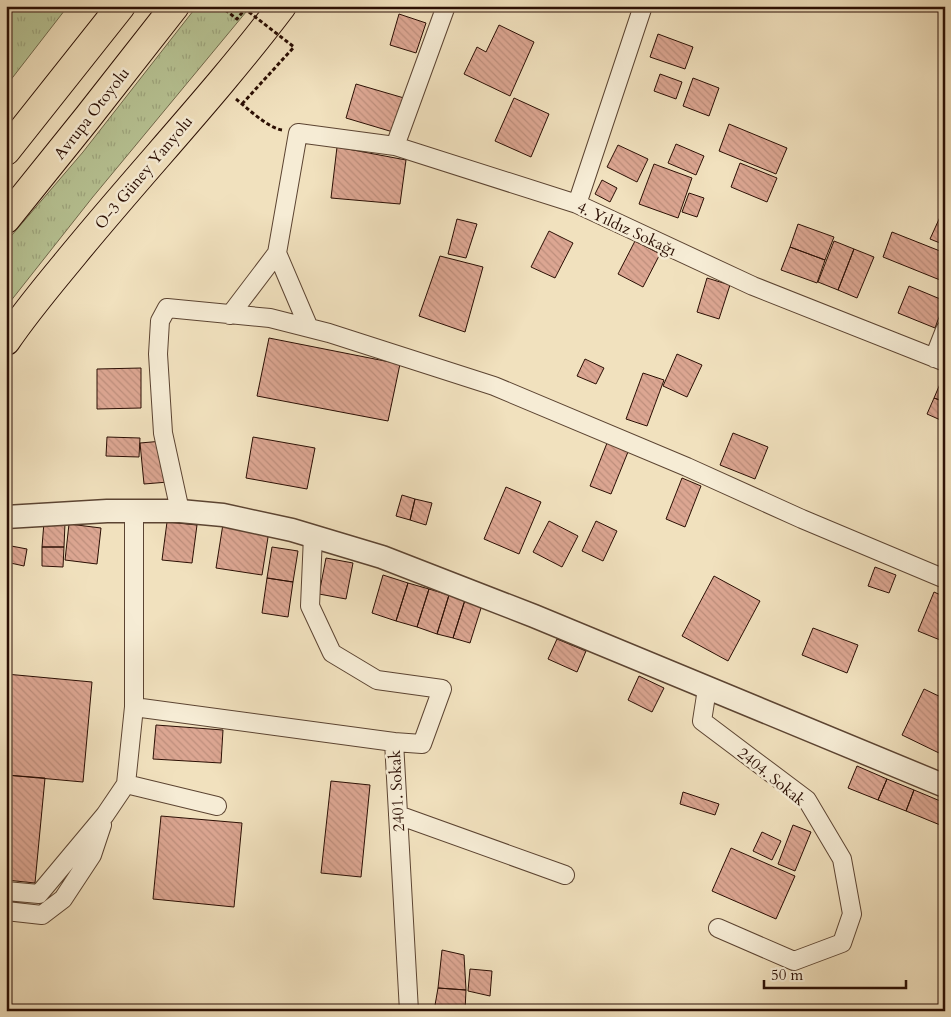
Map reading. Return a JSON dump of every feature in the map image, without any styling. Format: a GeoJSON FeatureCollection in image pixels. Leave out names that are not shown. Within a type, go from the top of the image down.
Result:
{"type":"FeatureCollection","features":[{"type":"Feature","properties":{"kind":"main road"},"geometry":{"type":"LineString","coordinates":[[6,152],[121,6]]}},
{"type":"Feature","properties":{"kind":"main road","name":"Avrupa Otoyolu"},"geometry":{"type":"LineString","coordinates":[[6,219],[175,6]]}},
{"type":"Feature","properties":{"kind":"main road","name":"O-3 Güney Yanyolu"},"geometry":{"type":"LineString","coordinates":[[6,341],[23,316],[282,6]]}},
{"type":"Feature","properties":{"kind":"street"},"geometry":{"type":"LineString","coordinates":[[395,146],[446,6]]}},
{"type":"Feature","properties":{"kind":"street"},"geometry":{"type":"LineString","coordinates":[[577,204],[643,6]]}},
{"type":"Feature","properties":{"kind":"street"},"geometry":{"type":"LineString","coordinates":[[230,315],[277,253],[298,133]]}},
{"type":"Feature","properties":{"kind":"street","name":"4. Yıldız Sokağı"},"geometry":{"type":"LineString","coordinates":[[298,133],[395,146],[577,204],[753,286],[939,360]]}},
{"type":"Feature","properties":{"kind":"street"},"geometry":{"type":"LineString","coordinates":[[277,253],[309,328]]}},
{"type":"Feature","properties":{"kind":"street"},"geometry":{"type":"LineString","coordinates":[[180,511],[164,434],[158,354],[160,321],[167,308],[270,318],[329,333],[494,386],[945,579]]}},
{"type":"Feature","properties":{"kind":"street"},"geometry":{"type":"LineString","coordinates":[[6,350],[23,316]]}},
{"type":"Feature","properties":{"kind":"street"},"geometry":{"type":"LineString","coordinates":[[939,360],[945,330]]}},
{"type":"Feature","properties":{"kind":"street"},"geometry":{"type":"LineString","coordinates":[[6,891],[39,894],[105,815],[126,784],[134,707],[134,511]]}},
{"type":"Feature","properties":{"kind":"street"},"geometry":{"type":"LineString","coordinates":[[9,515],[180,511],[223,515],[313,536],[382,557],[534,616],[945,786]]}},
{"type":"Feature","properties":{"kind":"street"},"geometry":{"type":"LineString","coordinates":[[313,536],[310,606],[332,653],[377,680],[442,689],[422,744],[394,742]]}},
{"type":"Feature","properties":{"kind":"street","name":"2404. Sokak"},"geometry":{"type":"LineString","coordinates":[[707,689],[702,721],[806,800],[842,859],[852,914],[842,943],[794,961],[718,928]]}},
{"type":"Feature","properties":{"kind":"street","name":"2401. Sokak"},"geometry":{"type":"LineString","coordinates":[[134,707],[394,742],[409,1011]]}},
{"type":"Feature","properties":{"kind":"street"},"geometry":{"type":"LineString","coordinates":[[126,784],[218,806]]}},
{"type":"Feature","properties":{"kind":"street"},"geometry":{"type":"LineString","coordinates":[[398,814],[565,875]]}},
{"type":"Feature","properties":{"kind":"street"},"geometry":{"type":"LineString","coordinates":[[6,911],[42,915],[63,899],[92,855],[105,815]]}},
{"type":"Feature","properties":{"kind":"path"},"geometry":{"type":"LineString","coordinates":[[220,6],[238,19],[245,9],[294,47],[242,104]]}},
{"type":"Feature","properties":{"kind":"path"},"geometry":{"type":"LineString","coordinates":[[218,84],[278,130],[298,133]]}},
{"type":"Feature","properties":{"kind":"green space"},"geometry":{"type":"Polygon","coordinates":[[[6,6],[68,6],[6,86],[6,6]]]}},
{"type":"Feature","properties":{"kind":"green space"},"geometry":{"type":"Polygon","coordinates":[[[197,6],[251,6],[92,198],[6,307],[6,242],[83,152],[197,6]]]}},
{"type":"Feature","properties":{"kind":"building"},"geometry":{"type":"Polygon","coordinates":[[[399,14],[426,23],[416,53],[390,45],[399,14]]]}},
{"type":"Feature","properties":{"kind":"building"},"geometry":{"type":"Polygon","coordinates":[[[499,25],[534,42],[510,96],[464,74],[477,47],[486,52],[499,25]]]}},
{"type":"Feature","properties":{"kind":"building"},"geometry":{"type":"Polygon","coordinates":[[[658,34],[693,47],[685,69],[650,57],[658,34]]]}},
{"type":"Feature","properties":{"kind":"building"},"geometry":{"type":"Polygon","coordinates":[[[660,74],[682,82],[676,99],[654,91],[660,74]]]}},
{"type":"Feature","properties":{"kind":"building"},"geometry":{"type":"Polygon","coordinates":[[[693,78],[719,88],[709,116],[683,106],[693,78]]]}},
{"type":"Feature","properties":{"kind":"building"},"geometry":{"type":"Polygon","coordinates":[[[356,84],[404,98],[393,132],[346,118],[356,84]]]}},
{"type":"Feature","properties":{"kind":"building"},"geometry":{"type":"Polygon","coordinates":[[[514,98],[549,114],[531,157],[495,141],[514,98]]]}},
{"type":"Feature","properties":{"kind":"building"},"geometry":{"type":"Polygon","coordinates":[[[729,124],[787,148],[776,174],[719,151],[729,124]]]}},
{"type":"Feature","properties":{"kind":"building"},"geometry":{"type":"Polygon","coordinates":[[[676,144],[704,156],[696,175],[668,163],[676,144]]]}},
{"type":"Feature","properties":{"kind":"building"},"geometry":{"type":"Polygon","coordinates":[[[618,145],[648,159],[637,182],[607,167],[618,145]]]}},
{"type":"Feature","properties":{"kind":"building"},"geometry":{"type":"Polygon","coordinates":[[[337,147],[406,160],[400,204],[331,198],[337,147]]]}},
{"type":"Feature","properties":{"kind":"building"},"geometry":{"type":"Polygon","coordinates":[[[740,163],[777,178],[767,202],[731,187],[740,163]]]}},
{"type":"Feature","properties":{"kind":"building"},"geometry":{"type":"Polygon","coordinates":[[[654,164],[692,178],[678,218],[639,204],[654,164]]]}},
{"type":"Feature","properties":{"kind":"building"},"geometry":{"type":"Polygon","coordinates":[[[602,180],[617,188],[610,202],[595,194],[602,180]]]}},
{"type":"Feature","properties":{"kind":"building"},"geometry":{"type":"Polygon","coordinates":[[[689,193],[704,198],[697,217],[682,212],[689,193]]]}},
{"type":"Feature","properties":{"kind":"building"},"geometry":{"type":"Polygon","coordinates":[[[940,217],[945,219],[945,245],[930,239],[940,217]]]}},
{"type":"Feature","properties":{"kind":"building"},"geometry":{"type":"Polygon","coordinates":[[[457,219],[477,224],[466,258],[448,254],[457,219]]]}},
{"type":"Feature","properties":{"kind":"building"},"geometry":{"type":"Polygon","coordinates":[[[798,224],[834,237],[825,260],[790,247],[798,224]]]}},
{"type":"Feature","properties":{"kind":"building"},"geometry":{"type":"Polygon","coordinates":[[[549,231],[573,243],[555,278],[531,267],[549,231]]]}},
{"type":"Feature","properties":{"kind":"building"},"geometry":{"type":"Polygon","coordinates":[[[892,232],[945,253],[945,282],[883,257],[892,232]]]}},
{"type":"Feature","properties":{"kind":"building"},"geometry":{"type":"Polygon","coordinates":[[[635,241],[660,254],[643,287],[618,274],[635,241]]]}},
{"type":"Feature","properties":{"kind":"building"},"geometry":{"type":"Polygon","coordinates":[[[834,241],[854,249],[838,290],[818,282],[834,241]]]}},
{"type":"Feature","properties":{"kind":"building"},"geometry":{"type":"Polygon","coordinates":[[[790,247],[825,260],[817,283],[781,270],[790,247]]]}},
{"type":"Feature","properties":{"kind":"building"},"geometry":{"type":"Polygon","coordinates":[[[854,249],[874,257],[857,298],[838,290],[854,249]]]}},
{"type":"Feature","properties":{"kind":"building"},"geometry":{"type":"Polygon","coordinates":[[[440,256],[483,267],[465,332],[419,316],[440,256]]]}},
{"type":"Feature","properties":{"kind":"building"},"geometry":{"type":"Polygon","coordinates":[[[707,278],[730,285],[719,319],[697,312],[707,278]]]}},
{"type":"Feature","properties":{"kind":"building"},"geometry":{"type":"Polygon","coordinates":[[[909,286],[945,301],[935,328],[898,313],[909,286]]]}},
{"type":"Feature","properties":{"kind":"building"},"geometry":{"type":"Polygon","coordinates":[[[269,338],[400,364],[388,421],[257,396],[269,338]]]}},
{"type":"Feature","properties":{"kind":"building"},"geometry":{"type":"Polygon","coordinates":[[[677,354],[702,365],[687,397],[663,386],[677,354]]]}},
{"type":"Feature","properties":{"kind":"building"},"geometry":{"type":"Polygon","coordinates":[[[585,359],[604,368],[596,384],[577,376],[585,359]]]}},
{"type":"Feature","properties":{"kind":"building"},"geometry":{"type":"Polygon","coordinates":[[[141,368],[141,408],[97,409],[97,369],[141,368]]]}},
{"type":"Feature","properties":{"kind":"building"},"geometry":{"type":"Polygon","coordinates":[[[643,373],[664,380],[647,426],[626,419],[643,373]]]}},
{"type":"Feature","properties":{"kind":"building"},"geometry":{"type":"Polygon","coordinates":[[[943,377],[945,378],[945,402],[934,398],[943,377]]]}},
{"type":"Feature","properties":{"kind":"building"},"geometry":{"type":"Polygon","coordinates":[[[934,398],[945,402],[945,422],[927,414],[934,398]]]}},
{"type":"Feature","properties":{"kind":"building"},"geometry":{"type":"Polygon","coordinates":[[[733,433],[768,447],[755,479],[720,465],[733,433]]]}},
{"type":"Feature","properties":{"kind":"building"},"geometry":{"type":"Polygon","coordinates":[[[107,437],[140,438],[139,457],[106,456],[107,437]]]}},
{"type":"Feature","properties":{"kind":"building"},"geometry":{"type":"Polygon","coordinates":[[[253,437],[315,448],[307,489],[246,478],[253,437]]]}},
{"type":"Feature","properties":{"kind":"building"},"geometry":{"type":"Polygon","coordinates":[[[609,438],[630,447],[611,494],[590,486],[609,438]]]}},
{"type":"Feature","properties":{"kind":"building"},"geometry":{"type":"Polygon","coordinates":[[[163,441],[168,482],[144,484],[140,443],[163,441]]]}},
{"type":"Feature","properties":{"kind":"building"},"geometry":{"type":"Polygon","coordinates":[[[682,478],[701,486],[685,527],[666,519],[682,478]]]}},
{"type":"Feature","properties":{"kind":"building"},"geometry":{"type":"Polygon","coordinates":[[[506,487],[541,502],[519,554],[484,539],[506,487]]]}},
{"type":"Feature","properties":{"kind":"building"},"geometry":{"type":"Polygon","coordinates":[[[402,495],[415,499],[410,520],[396,516],[402,495]]]}},
{"type":"Feature","properties":{"kind":"building"},"geometry":{"type":"Polygon","coordinates":[[[415,499],[432,503],[426,525],[410,520],[415,499]]]}},
{"type":"Feature","properties":{"kind":"building"},"geometry":{"type":"Polygon","coordinates":[[[549,521],[578,536],[562,567],[533,552],[549,521]]]}},
{"type":"Feature","properties":{"kind":"building"},"geometry":{"type":"Polygon","coordinates":[[[596,521],[617,531],[603,561],[582,551],[596,521]]]}},
{"type":"Feature","properties":{"kind":"building"},"geometry":{"type":"Polygon","coordinates":[[[44,522],[65,523],[64,547],[42,547],[44,522]]]}},
{"type":"Feature","properties":{"kind":"building"},"geometry":{"type":"Polygon","coordinates":[[[167,522],[197,525],[192,563],[162,560],[167,522]]]}},
{"type":"Feature","properties":{"kind":"building"},"geometry":{"type":"Polygon","coordinates":[[[69,524],[101,528],[97,564],[65,560],[69,524]]]}},
{"type":"Feature","properties":{"kind":"building"},"geometry":{"type":"Polygon","coordinates":[[[223,524],[269,531],[262,575],[216,568],[223,524]]]}},
{"type":"Feature","properties":{"kind":"building"},"geometry":{"type":"Polygon","coordinates":[[[6,545],[27,549],[24,566],[6,562],[6,545]]]}},
{"type":"Feature","properties":{"kind":"building"},"geometry":{"type":"Polygon","coordinates":[[[42,547],[64,547],[63,567],[42,566],[42,547]]]}},
{"type":"Feature","properties":{"kind":"building"},"geometry":{"type":"Polygon","coordinates":[[[272,547],[298,551],[293,582],[267,578],[272,547]]]}},
{"type":"Feature","properties":{"kind":"building"},"geometry":{"type":"Polygon","coordinates":[[[326,558],[353,563],[346,599],[319,594],[326,558]]]}},
{"type":"Feature","properties":{"kind":"building"},"geometry":{"type":"Polygon","coordinates":[[[875,567],[896,575],[889,593],[868,586],[875,567]]]}},
{"type":"Feature","properties":{"kind":"building"},"geometry":{"type":"Polygon","coordinates":[[[383,575],[408,583],[396,621],[372,613],[383,575]]]}},
{"type":"Feature","properties":{"kind":"building"},"geometry":{"type":"Polygon","coordinates":[[[714,576],[760,601],[728,661],[682,636],[714,576]]]}},
{"type":"Feature","properties":{"kind":"building"},"geometry":{"type":"Polygon","coordinates":[[[267,578],[293,582],[288,617],[262,613],[267,578]]]}},
{"type":"Feature","properties":{"kind":"building"},"geometry":{"type":"Polygon","coordinates":[[[408,583],[429,589],[417,627],[396,621],[408,583]]]}},
{"type":"Feature","properties":{"kind":"building"},"geometry":{"type":"Polygon","coordinates":[[[429,589],[449,595],[437,634],[417,627],[429,589]]]}},
{"type":"Feature","properties":{"kind":"building"},"geometry":{"type":"Polygon","coordinates":[[[934,592],[945,597],[945,642],[918,631],[934,592]]]}},
{"type":"Feature","properties":{"kind":"building"},"geometry":{"type":"Polygon","coordinates":[[[449,595],[465,600],[453,638],[437,634],[449,595]]]}},
{"type":"Feature","properties":{"kind":"building"},"geometry":{"type":"Polygon","coordinates":[[[465,600],[482,605],[470,643],[453,638],[465,600]]]}},
{"type":"Feature","properties":{"kind":"building"},"geometry":{"type":"Polygon","coordinates":[[[813,628],[858,645],[847,673],[802,655],[813,628]]]}},
{"type":"Feature","properties":{"kind":"building"},"geometry":{"type":"Polygon","coordinates":[[[557,639],[586,651],[577,672],[548,659],[557,639]]]}},
{"type":"Feature","properties":{"kind":"building"},"geometry":{"type":"Polygon","coordinates":[[[6,674],[92,682],[83,782],[6,775],[6,674]]]}},
{"type":"Feature","properties":{"kind":"building"},"geometry":{"type":"Polygon","coordinates":[[[639,676],[664,688],[652,712],[628,700],[639,676]]]}},
{"type":"Feature","properties":{"kind":"building"},"geometry":{"type":"Polygon","coordinates":[[[924,689],[945,699],[945,741],[939,753],[902,735],[924,689]]]}},
{"type":"Feature","properties":{"kind":"building"},"geometry":{"type":"Polygon","coordinates":[[[156,725],[223,730],[221,763],[153,759],[156,725]]]}},
{"type":"Feature","properties":{"kind":"building"},"geometry":{"type":"Polygon","coordinates":[[[857,766],[887,779],[878,800],[848,788],[857,766]]]}},
{"type":"Feature","properties":{"kind":"building"},"geometry":{"type":"Polygon","coordinates":[[[6,775],[45,778],[35,883],[6,880],[6,775]]]}},
{"type":"Feature","properties":{"kind":"building"},"geometry":{"type":"Polygon","coordinates":[[[887,779],[914,790],[906,811],[878,800],[887,779]]]}},
{"type":"Feature","properties":{"kind":"building"},"geometry":{"type":"Polygon","coordinates":[[[331,781],[370,785],[361,877],[321,873],[331,781]]]}},
{"type":"Feature","properties":{"kind":"building"},"geometry":{"type":"Polygon","coordinates":[[[914,790],[945,803],[945,827],[906,811],[914,790]]]}},
{"type":"Feature","properties":{"kind":"building"},"geometry":{"type":"Polygon","coordinates":[[[683,792],[719,804],[715,815],[680,804],[683,792]]]}},
{"type":"Feature","properties":{"kind":"building"},"geometry":{"type":"Polygon","coordinates":[[[161,816],[242,823],[234,907],[153,899],[161,816]]]}},
{"type":"Feature","properties":{"kind":"building"},"geometry":{"type":"Polygon","coordinates":[[[793,825],[811,832],[795,871],[778,864],[793,825]]]}},
{"type":"Feature","properties":{"kind":"building"},"geometry":{"type":"Polygon","coordinates":[[[762,832],[781,841],[772,860],[753,851],[762,832]]]}},
{"type":"Feature","properties":{"kind":"building"},"geometry":{"type":"Polygon","coordinates":[[[731,848],[795,876],[776,919],[712,891],[731,848]]]}},
{"type":"Feature","properties":{"kind":"building"},"geometry":{"type":"Polygon","coordinates":[[[442,950],[464,955],[466,990],[438,988],[442,950]]]}},
{"type":"Feature","properties":{"kind":"building"},"geometry":{"type":"Polygon","coordinates":[[[470,969],[492,971],[490,996],[468,991],[470,969]]]}},
{"type":"Feature","properties":{"kind":"building"},"geometry":{"type":"Polygon","coordinates":[[[438,988],[466,990],[465,1011],[434,1011],[438,988]]]}}]}
